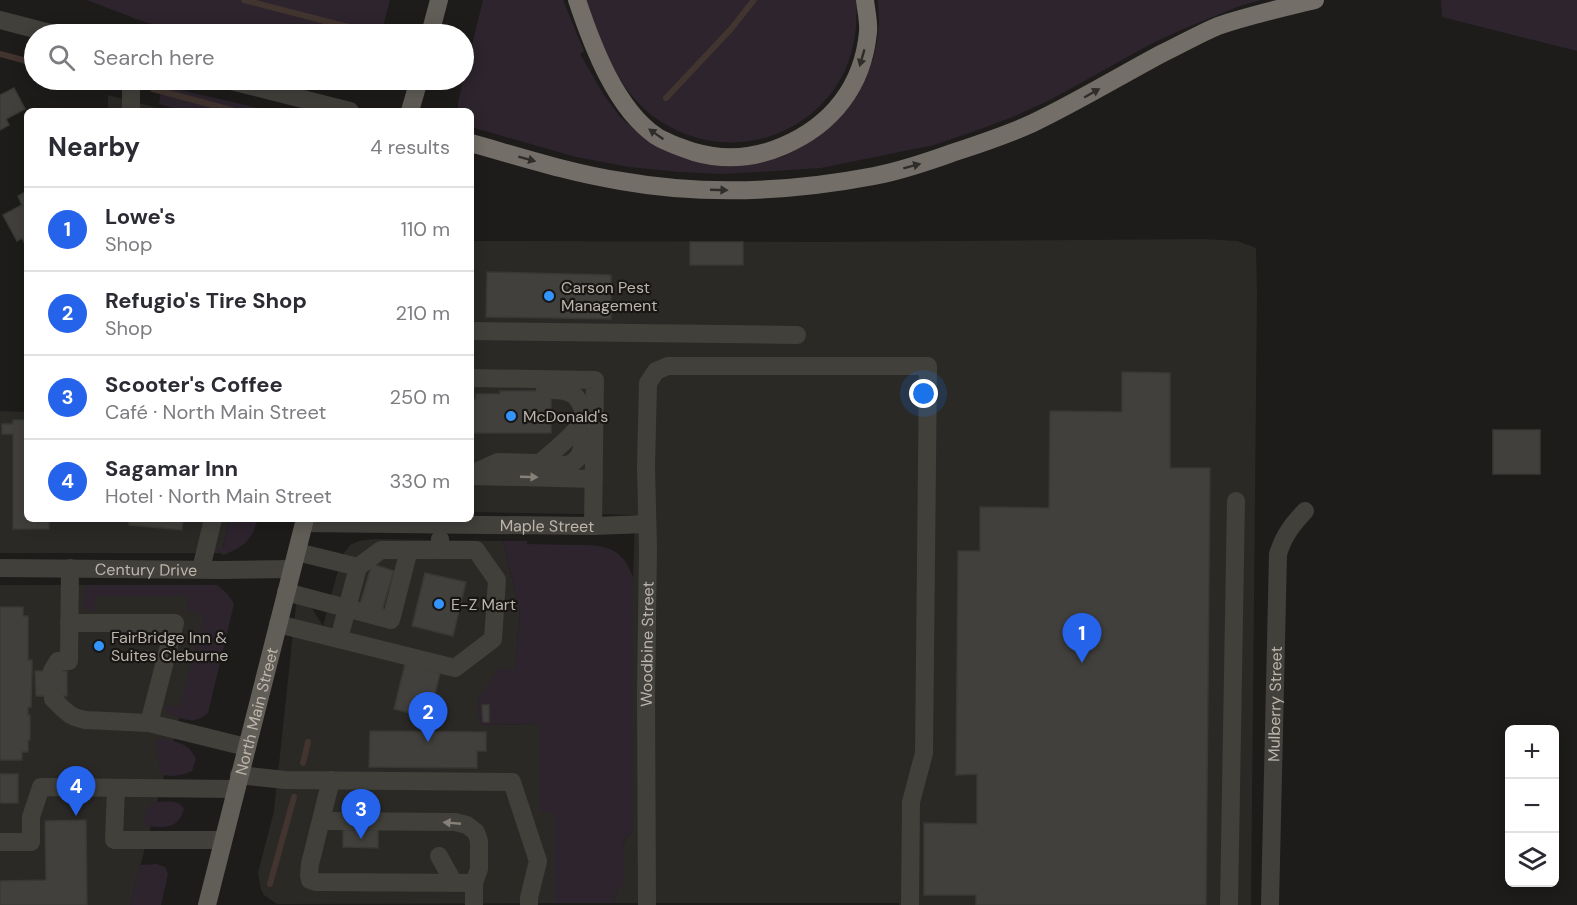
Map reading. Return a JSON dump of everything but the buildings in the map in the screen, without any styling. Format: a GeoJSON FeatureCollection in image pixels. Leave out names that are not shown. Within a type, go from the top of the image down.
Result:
{"type":"FeatureCollection","features":[{"type":"Feature","properties":{"kind":"highway"},"geometry":{"type":"LineString","coordinates":[[578,0],[586,27],[609,76],[622,101],[636,119],[657,136],[682,148],[710,156],[742,158],[774,150],[802,138],[824,122],[841,103],[855,81],[864,56],[868,30],[865,0]]}},
{"type":"Feature","properties":{"kind":"highway"},"geometry":{"type":"LineString","coordinates":[[474,144],[577,173],[622,182],[674,188],[724,191],[774,190],[876,176],[980,144],[1030,124],[1217,27],[1263,12],[1315,0]]}},
{"type":"Feature","properties":{"kind":"main road"},"geometry":{"type":"LineString","coordinates":[[433,24],[439,0]]}},
{"type":"Feature","properties":{"kind":"main road"},"geometry":{"type":"LineString","coordinates":[[412,108],[416,90]]}},
{"type":"Feature","properties":{"kind":"main road","name":"North Main Street"},"geometry":{"type":"LineString","coordinates":[[207,905],[305,522]]}},
{"type":"Feature","properties":{"kind":"street"},"geometry":{"type":"LineString","coordinates":[[0,20],[24,26]]}},
{"type":"Feature","properties":{"kind":"street"},"geometry":{"type":"LineString","coordinates":[[131,90],[131,108]]}},
{"type":"Feature","properties":{"kind":"street"},"geometry":{"type":"LineString","coordinates":[[267,90],[338,108]]}},
{"type":"Feature","properties":{"kind":"street"},"geometry":{"type":"LineString","coordinates":[[474,331],[797,335]]}},
{"type":"Feature","properties":{"kind":"street","name":"Woodbine Street"},"geometry":{"type":"LineString","coordinates":[[647,905],[648,383],[656,371],[668,366],[928,366],[924,753],[911,802],[910,905]]}},
{"type":"Feature","properties":{"kind":"street"},"geometry":{"type":"LineString","coordinates":[[474,378],[594,380],[593,526]]}},
{"type":"Feature","properties":{"kind":"street"},"geometry":{"type":"LineString","coordinates":[[474,389],[564,390],[577,397],[583,408],[583,419],[574,431],[540,463],[498,462],[474,474]]}},
{"type":"Feature","properties":{"kind":"street"},"geometry":{"type":"LineString","coordinates":[[474,475],[594,479]]}},
{"type":"Feature","properties":{"kind":"street"},"geometry":{"type":"LineString","coordinates":[[1229,905],[1236,501]]}},
{"type":"Feature","properties":{"kind":"street","name":"Mulberry Street"},"geometry":{"type":"LineString","coordinates":[[1270,905],[1278,554],[1289,528],[1305,511]]}},
{"type":"Feature","properties":{"kind":"street"},"geometry":{"type":"LineString","coordinates":[[201,569],[212,522]]}},
{"type":"Feature","properties":{"kind":"street","name":"Maple Street"},"geometry":{"type":"LineString","coordinates":[[376,522],[593,526],[646,524]]}},
{"type":"Feature","properties":{"kind":"street"},"geometry":{"type":"LineString","coordinates":[[440,550],[446,523]]}},
{"type":"Feature","properties":{"kind":"street"},"geometry":{"type":"LineString","coordinates":[[278,624],[455,668],[493,639],[496,580],[476,550],[381,550],[358,567],[339,639]]}},
{"type":"Feature","properties":{"kind":"street"},"geometry":{"type":"LineString","coordinates":[[286,592],[391,620],[410,550]]}},
{"type":"Feature","properties":{"kind":"street","name":"Century Drive"},"geometry":{"type":"LineString","coordinates":[[0,568],[201,569],[294,560],[358,567]]}},
{"type":"Feature","properties":{"kind":"street"},"geometry":{"type":"LineString","coordinates":[[52,671],[58,662],[69,661],[70,567]]}},
{"type":"Feature","properties":{"kind":"street"},"geometry":{"type":"LineString","coordinates":[[69,623],[175,623],[149,723]]}},
{"type":"Feature","properties":{"kind":"street"},"geometry":{"type":"LineString","coordinates":[[53,696],[53,699],[69,716],[78,719],[149,723],[246,747]]}},
{"type":"Feature","properties":{"kind":"street"},"geometry":{"type":"LineString","coordinates":[[0,842],[31,842],[31,817],[41,787],[116,788],[285,780],[512,782],[538,861],[529,905]]}},
{"type":"Feature","properties":{"kind":"street"},"geometry":{"type":"LineString","coordinates":[[331,780],[310,864],[310,880],[316,882],[474,883]]}},
{"type":"Feature","properties":{"kind":"street"},"geometry":{"type":"LineString","coordinates":[[116,788],[114,840],[223,840]]}},
{"type":"Feature","properties":{"kind":"street"},"geometry":{"type":"LineString","coordinates":[[321,820],[455,822],[467,825],[476,832],[479,841],[479,869],[474,883],[474,905]]}},
{"type":"Feature","properties":{"kind":"street"},"geometry":{"type":"LineString","coordinates":[[439,855],[454,883]]}},
{"type":"Feature","properties":{"kind":"shaded area"},"geometry":{"type":"Polygon","coordinates":[[[87,0],[390,0],[384,24],[152,24],[87,0]]]}},
{"type":"Feature","properties":{"kind":"shaded area"},"geometry":{"type":"Polygon","coordinates":[[[483,0],[563,0],[584,51],[580,54],[620,117],[639,134],[660,148],[757,163],[784,156],[805,145],[865,79],[877,42],[878,0],[1261,0],[1237,7],[1149,45],[1050,100],[1015,116],[934,145],[821,168],[724,174],[629,167],[576,157],[474,128],[474,108],[458,108],[458,102],[461,90],[474,90],[474,37],[483,0]]]}},
{"type":"Feature","properties":{"kind":"shaded area"},"geometry":{"type":"Polygon","coordinates":[[[584,0],[856,0],[856,31],[849,61],[840,80],[824,102],[804,119],[782,132],[758,140],[732,142],[706,140],[681,132],[657,119],[631,95],[604,49],[584,0]]]}},
{"type":"Feature","properties":{"kind":"shaded area"},"geometry":{"type":"Polygon","coordinates":[[[1441,0],[1577,0],[1577,51],[1442,17],[1441,0]]]}},
{"type":"Feature","properties":{"kind":"shaded area"},"geometry":{"type":"Polygon","coordinates":[[[158,90],[180,90],[258,108],[173,108],[159,104],[158,90]]]}},
{"type":"Feature","properties":{"kind":"shaded area"},"geometry":{"type":"Polygon","coordinates":[[[108,95],[158,108],[108,108],[108,95]]]}},
{"type":"Feature","properties":{"kind":"shaded area"},"geometry":{"type":"Polygon","coordinates":[[[1204,239],[1237,241],[1256,248],[1251,905],[614,903],[617,890],[623,885],[625,839],[633,830],[635,515],[474,512],[474,241],[821,242],[1204,239]]]}},
{"type":"Feature","properties":{"kind":"shaded area"},"geometry":{"type":"Polygon","coordinates":[[[0,411],[24,412],[24,522],[229,522],[221,553],[0,553],[0,411]]]}},
{"type":"Feature","properties":{"kind":"shaded area"},"geometry":{"type":"Polygon","coordinates":[[[229,522],[257,522],[250,538],[237,549],[223,555],[217,549],[223,547],[229,522]]]}},
{"type":"Feature","properties":{"kind":"shaded area"},"geometry":{"type":"Polygon","coordinates":[[[374,539],[503,541],[520,613],[515,669],[479,725],[540,724],[540,812],[554,812],[554,903],[277,904],[261,890],[258,873],[274,811],[298,586],[323,626],[342,556],[350,545],[374,539]]]}},
{"type":"Feature","properties":{"kind":"shaded area"},"geometry":{"type":"Polygon","coordinates":[[[503,541],[601,546],[616,552],[628,566],[633,577],[633,830],[625,839],[623,885],[617,891],[614,903],[554,903],[554,813],[540,812],[540,724],[479,725],[478,699],[499,669],[515,669],[520,613],[503,541]]]}},
{"type":"Feature","properties":{"kind":"shaded area","name":"FairBridge Inn & Suites Cleburne"},"geometry":{"type":"Polygon","coordinates":[[[0,585],[214,585],[130,905],[0,905],[0,585]]]}},
{"type":"Feature","properties":{"kind":"shaded area"},"geometry":{"type":"Polygon","coordinates":[[[88,585],[217,585],[227,594],[234,604],[208,713],[197,719],[187,720],[166,712],[166,705],[180,707],[204,616],[188,611],[187,596],[96,596],[95,608],[90,612],[83,606],[88,585]]]}},
{"type":"Feature","properties":{"kind":"shaded area"},"geometry":{"type":"Polygon","coordinates":[[[160,738],[190,749],[196,759],[192,771],[176,776],[160,773],[156,741],[160,738]]]}},
{"type":"Feature","properties":{"kind":"shaded area"},"geometry":{"type":"Polygon","coordinates":[[[172,802],[184,809],[175,824],[160,827],[147,826],[144,823],[146,811],[151,804],[172,802]]]}},
{"type":"Feature","properties":{"kind":"shaded area"},"geometry":{"type":"Polygon","coordinates":[[[157,864],[165,867],[168,874],[161,905],[130,905],[140,865],[157,864]]]}},
{"type":"Feature","properties":{"kind":"waterway"},"geometry":{"type":"LineString","coordinates":[[244,0],[337,24]]}},
{"type":"Feature","properties":{"kind":"waterway"},"geometry":{"type":"LineString","coordinates":[[666,98],[731,29],[754,0]]}},
{"type":"Feature","properties":{"kind":"waterway"},"geometry":{"type":"LineString","coordinates":[[0,54],[24,60]]}},
{"type":"Feature","properties":{"kind":"waterway"},"geometry":{"type":"LineString","coordinates":[[157,90],[224,108]]}},
{"type":"Feature","properties":{"kind":"waterway"},"geometry":{"type":"LineString","coordinates":[[303,763],[308,742]]}},
{"type":"Feature","properties":{"kind":"waterway"},"geometry":{"type":"LineString","coordinates":[[270,884],[294,797]]}},
{"type":"Feature","properties":{"kind":"place","name":"Carson Pest Management"},"geometry":{"type":"Point","coordinates":[549,296]}},
{"type":"Feature","properties":{"kind":"place","name":"McDonald's"},"geometry":{"type":"Point","coordinates":[511,416]}},
{"type":"Feature","properties":{"kind":"place","name":"E-Z Mart"},"geometry":{"type":"Point","coordinates":[439,604]}},
{"type":"Feature","properties":{"kind":"place","name":"FairBridge Inn & Suites Cleburne"},"geometry":{"type":"Point","coordinates":[99,646]}},
{"type":"Feature","properties":{"kind":"place","name":"Lowe's"},"geometry":{"type":"Point","coordinates":[1082,663]}},
{"type":"Feature","properties":{"kind":"place","name":"Refugio's Tire Shop"},"geometry":{"type":"Point","coordinates":[428,742]}},
{"type":"Feature","properties":{"kind":"place","name":"Sagamar Inn"},"geometry":{"type":"Point","coordinates":[76,816]}},
{"type":"Feature","properties":{"kind":"place","name":"Scooter's Coffee"},"geometry":{"type":"Point","coordinates":[361,839]}}]}
